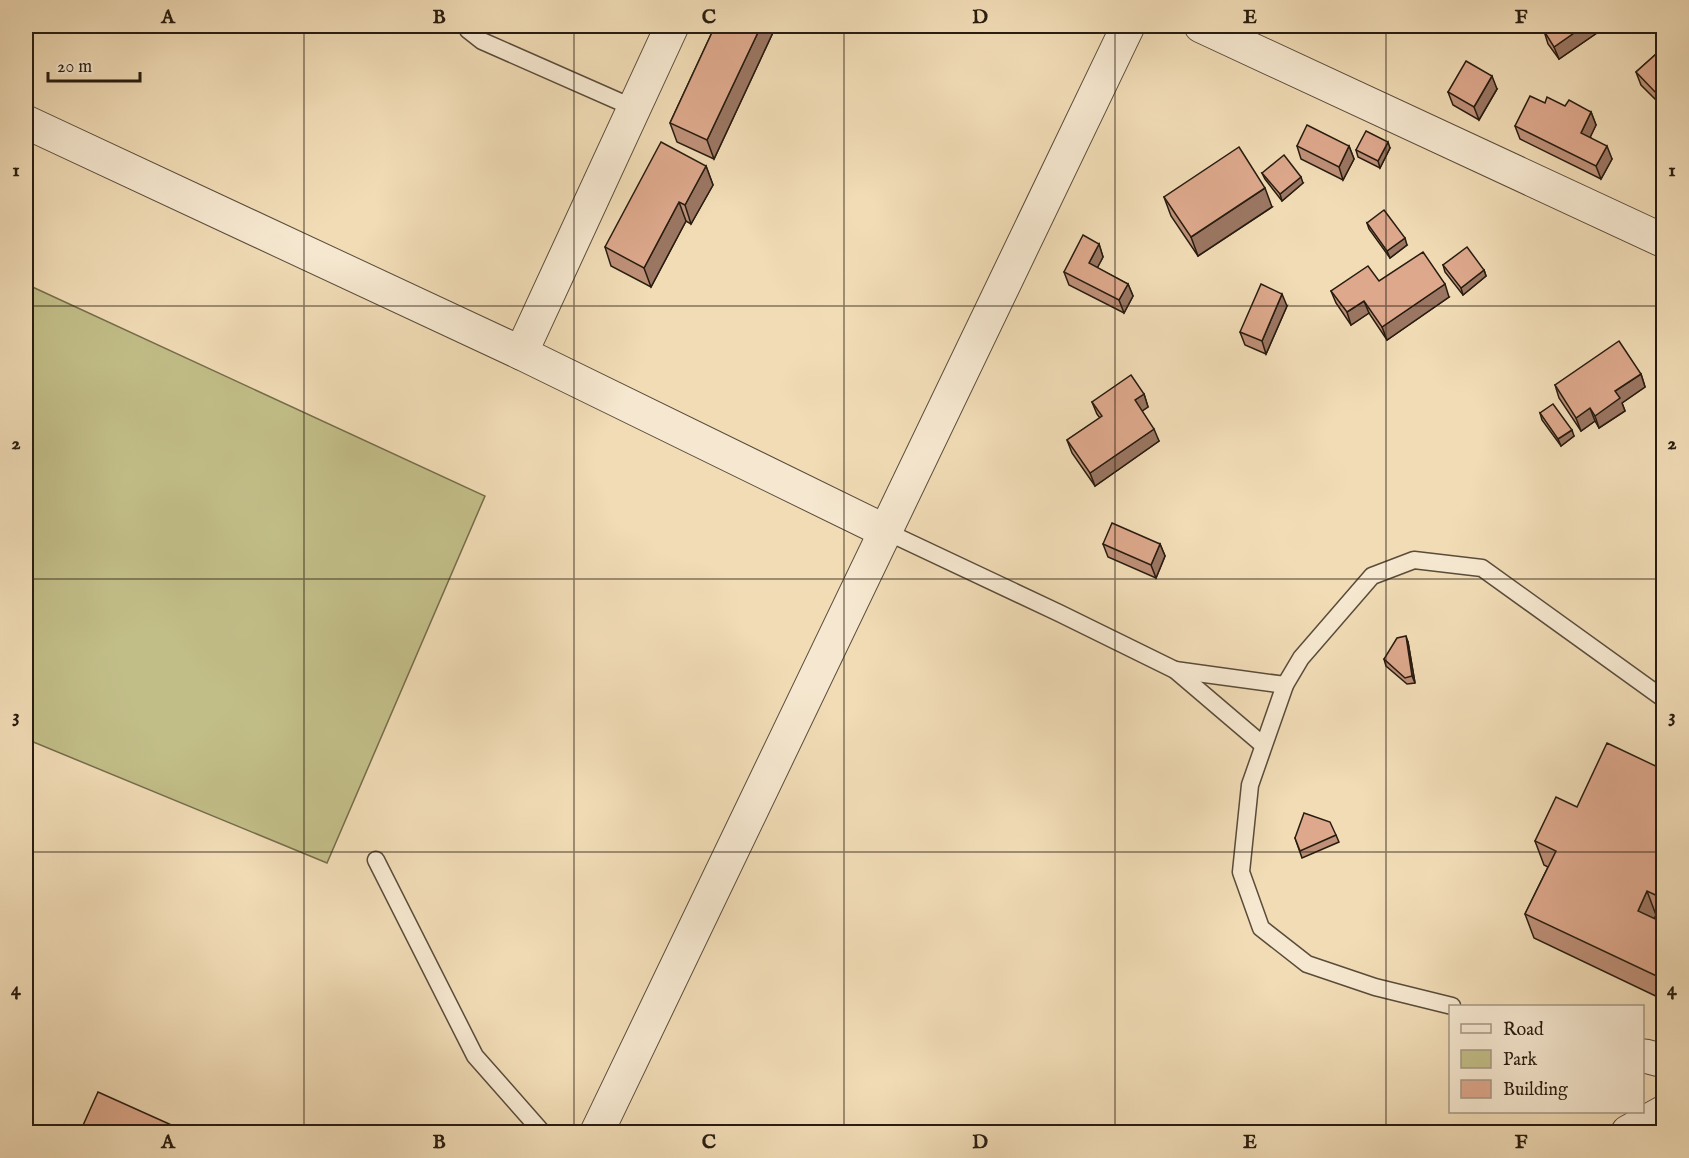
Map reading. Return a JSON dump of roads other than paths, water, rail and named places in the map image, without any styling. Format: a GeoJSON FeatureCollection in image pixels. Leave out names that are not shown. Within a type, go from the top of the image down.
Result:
{"type":"FeatureCollection","features":[{"type":"Feature","properties":{"kind":"street"},"geometry":{"type":"LineString","coordinates":[[521,353],[672,26]]}},
{"type":"Feature","properties":{"kind":"street"},"geometry":{"type":"LineString","coordinates":[[597,1132],[1128,26]]}},
{"type":"Feature","properties":{"kind":"street"},"geometry":{"type":"LineString","coordinates":[[1201,26],[1664,241]]}},
{"type":"Feature","properties":{"kind":"street"},"geometry":{"type":"LineString","coordinates":[[26,122],[521,353],[885,531]]}},
{"type":"Feature","properties":{"kind":"street"},"geometry":{"type":"LineString","coordinates":[[1629,1132],[1664,1112]]}},
{"type":"Feature","properties":{"kind":"lane"},"geometry":{"type":"LineString","coordinates":[[466,26],[482,41],[634,108]]}},
{"type":"Feature","properties":{"kind":"lane"},"geometry":{"type":"LineString","coordinates":[[885,531],[1174,670],[1263,745]]}},
{"type":"Feature","properties":{"kind":"lane"},"geometry":{"type":"LineString","coordinates":[[1449,1005],[1375,987],[1307,964],[1261,928],[1240,872],[1250,785],[1286,685],[1301,658],[1372,576],[1414,560],[1482,568],[1664,699]]}},
{"type":"Feature","properties":{"kind":"lane"},"geometry":{"type":"LineString","coordinates":[[1174,670],[1286,685]]}},
{"type":"Feature","properties":{"kind":"lane"},"geometry":{"type":"LineString","coordinates":[[376,860],[475,1056],[542,1132]]}}]}
